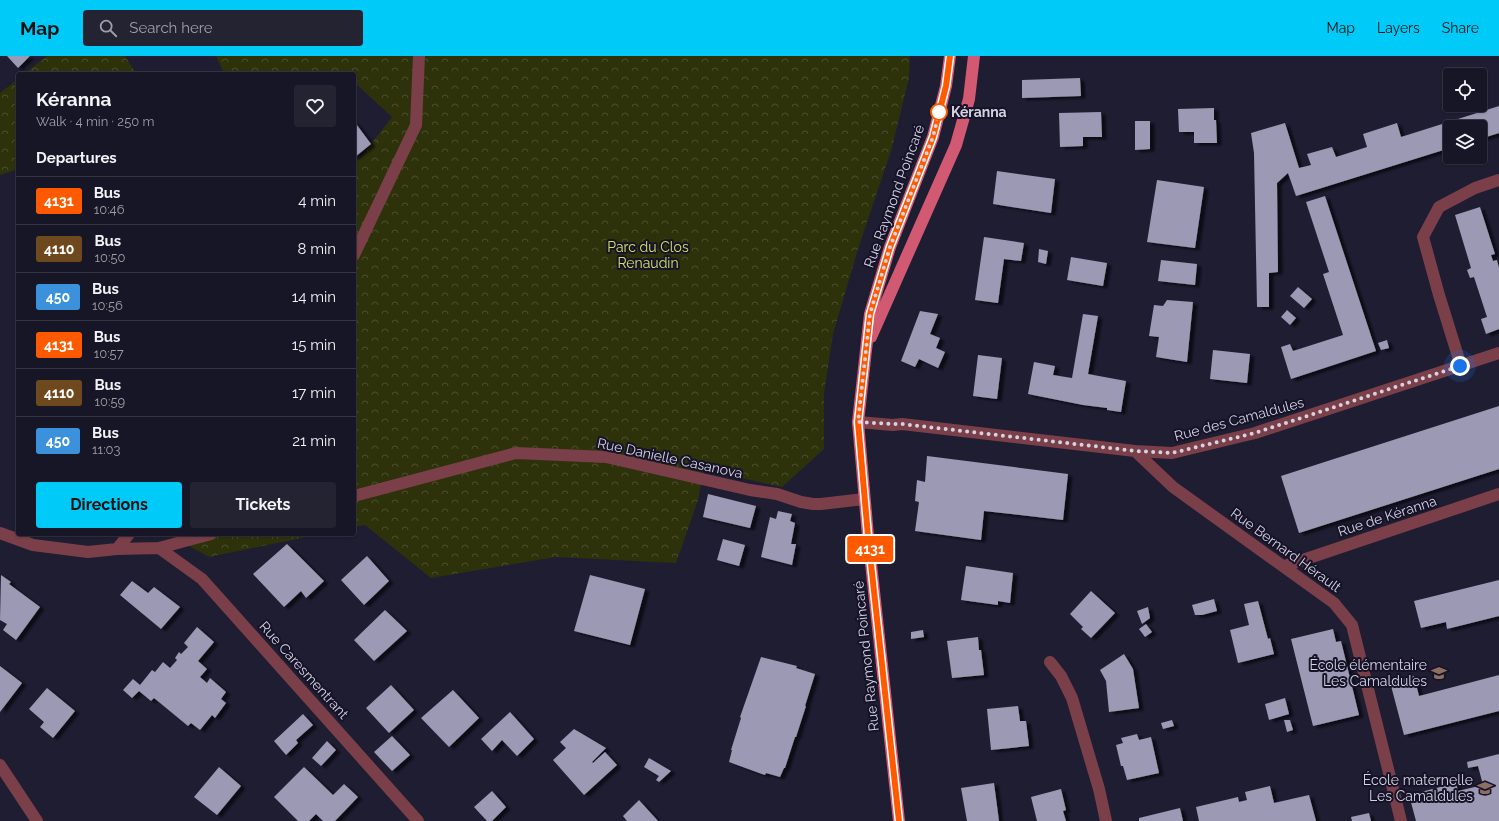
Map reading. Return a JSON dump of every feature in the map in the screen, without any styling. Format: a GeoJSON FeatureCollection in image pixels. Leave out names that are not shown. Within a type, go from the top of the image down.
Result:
{"type":"FeatureCollection","features":[{"type":"Feature","properties":{"kind":"main road","name":"Rue Raymond Poincaré"},"geometry":{"type":"LineString","coordinates":[[899,821],[864,498],[858,422],[870,314],[890,247],[933,137],[946,86],[950,56]]}},
{"type":"Feature","properties":{"kind":"main road","name":"Rue Raymond Poincaré"},"geometry":{"type":"LineString","coordinates":[[867,345],[956,145],[969,99],[974,56]]}},
{"type":"Feature","properties":{"kind":"street"},"geometry":{"type":"LineString","coordinates":[[356,251],[416,125],[419,56]]}},
{"type":"Feature","properties":{"kind":"street"},"geometry":{"type":"LineString","coordinates":[[1460,366],[1423,237],[1439,207],[1475,188],[1499,180]]}},
{"type":"Feature","properties":{"kind":"street","name":"Rue des Camaldules"},"geometry":{"type":"LineString","coordinates":[[858,422],[902,424],[1136,451],[1172,453],[1255,433],[1499,354]]}},
{"type":"Feature","properties":{"kind":"street","name":"Rue Bernard Hérault"},"geometry":{"type":"LineString","coordinates":[[1136,451],[1173,487],[1285,566],[1334,603],[1352,625],[1402,821]]}},
{"type":"Feature","properties":{"kind":"street","name":"Rue Danielle Casanova"},"geometry":{"type":"LineString","coordinates":[[356,495],[516,453],[606,457],[750,490],[777,494],[807,503],[821,504],[864,498]]}},
{"type":"Feature","properties":{"kind":"street","name":"Rue de Kéranna"},"geometry":{"type":"LineString","coordinates":[[1285,566],[1499,494]]}},
{"type":"Feature","properties":{"kind":"street"},"geometry":{"type":"LineString","coordinates":[[0,533],[33,545],[88,552],[117,549],[159,548],[204,536]]}},
{"type":"Feature","properties":{"kind":"street"},"geometry":{"type":"LineString","coordinates":[[117,549],[127,536]]}},
{"type":"Feature","properties":{"kind":"street","name":"Rue Caresmentrant"},"geometry":{"type":"LineString","coordinates":[[159,548],[202,579],[418,821]]}},
{"type":"Feature","properties":{"kind":"street"},"geometry":{"type":"LineString","coordinates":[[1050,662],[1061,676],[1072,698],[1099,789],[1106,821]]}},
{"type":"Feature","properties":{"kind":"street"},"geometry":{"type":"LineString","coordinates":[[0,765],[37,821]]}},
{"type":"Feature","properties":{"kind":"green space"},"geometry":{"type":"Polygon","coordinates":[[[47,56],[125,56],[135,72],[27,72],[47,56]]]}},
{"type":"Feature","properties":{"kind":"green space","name":"Parc du Clos Renaudin"},"geometry":{"type":"Polygon","coordinates":[[[216,56],[910,56],[909,78],[891,151],[858,249],[833,334],[824,393],[824,449],[782,487],[704,470],[698,500],[676,563],[556,557],[431,578],[365,525],[356,527],[356,160],[358,161],[392,117],[356,84],[356,72],[223,71],[216,56]]]}},
{"type":"Feature","properties":{"kind":"green space"},"geometry":{"type":"Polygon","coordinates":[[[16,81],[16,170],[0,175],[0,93],[16,81]]]}},
{"type":"Feature","properties":{"kind":"green space"},"geometry":{"type":"Polygon","coordinates":[[[171,536],[311,536],[209,557],[171,536]]]}},
{"type":"Feature","properties":{"kind":"building"},"geometry":{"type":"Polygon","coordinates":[[[7,56],[30,56],[18,68],[7,56]]]}},
{"type":"Feature","properties":{"kind":"building"},"geometry":{"type":"Polygon","coordinates":[[[1080,78],[1081,96],[1022,98],[1022,80],[1080,78]]]}},
{"type":"Feature","properties":{"kind":"building"},"geometry":{"type":"Polygon","coordinates":[[[1499,106],[1499,133],[1487,137],[1487,120],[1455,120],[1480,112],[1487,112],[1487,110],[1499,106]]]}},
{"type":"Feature","properties":{"kind":"building"},"geometry":{"type":"Polygon","coordinates":[[[1214,108],[1217,143],[1194,143],[1194,132],[1179,132],[1178,109],[1214,108]]]}},
{"type":"Feature","properties":{"kind":"building"},"geometry":{"type":"Polygon","coordinates":[[[1101,112],[1102,137],[1083,137],[1083,146],[1060,147],[1059,113],[1101,112]]]}},
{"type":"Feature","properties":{"kind":"building"},"geometry":{"type":"Polygon","coordinates":[[[1135,121],[1150,121],[1150,149],[1135,150],[1135,121]]]}},
{"type":"Feature","properties":{"kind":"building"},"geometry":{"type":"Polygon","coordinates":[[[1285,123],[1299,168],[1311,165],[1307,154],[1332,147],[1336,157],[1367,147],[1363,134],[1397,123],[1401,137],[1443,124],[1443,150],[1296,196],[1288,173],[1277,183],[1278,272],[1269,273],[1269,307],[1257,307],[1254,153],[1251,133],[1285,123]]]}},
{"type":"Feature","properties":{"kind":"building"},"geometry":{"type":"Polygon","coordinates":[[[356,124],[371,144],[356,156],[356,124]]]}},
{"type":"Feature","properties":{"kind":"building"},"geometry":{"type":"Polygon","coordinates":[[[997,171],[1055,179],[1051,213],[993,204],[997,171]]]}},
{"type":"Feature","properties":{"kind":"building"},"geometry":{"type":"Polygon","coordinates":[[[1157,180],[1204,187],[1195,248],[1147,242],[1157,180]]]}},
{"type":"Feature","properties":{"kind":"building"},"geometry":{"type":"Polygon","coordinates":[[[1325,196],[1376,351],[1291,379],[1281,347],[1290,344],[1293,351],[1343,335],[1323,274],[1329,272],[1306,202],[1325,196]]]}},
{"type":"Feature","properties":{"kind":"building"},"geometry":{"type":"Polygon","coordinates":[[[1480,207],[1495,254],[1491,255],[1493,261],[1497,260],[1499,268],[1499,329],[1486,334],[1481,319],[1487,317],[1474,277],[1470,278],[1467,270],[1471,268],[1455,215],[1480,207]]]}},
{"type":"Feature","properties":{"kind":"building"},"geometry":{"type":"Polygon","coordinates":[[[984,237],[1024,243],[1021,261],[1004,259],[998,303],[975,300],[984,237]]]}},
{"type":"Feature","properties":{"kind":"building"},"geometry":{"type":"Polygon","coordinates":[[[1039,249],[1048,251],[1046,264],[1038,262],[1039,249]]]}},
{"type":"Feature","properties":{"kind":"building"},"geometry":{"type":"Polygon","coordinates":[[[1071,257],[1107,263],[1103,286],[1067,280],[1071,257]]]}},
{"type":"Feature","properties":{"kind":"building"},"geometry":{"type":"Polygon","coordinates":[[[1161,260],[1197,264],[1195,285],[1158,281],[1161,260]]]}},
{"type":"Feature","properties":{"kind":"building"},"geometry":{"type":"Polygon","coordinates":[[[1298,287],[1312,299],[1304,308],[1290,296],[1298,287]]]}},
{"type":"Feature","properties":{"kind":"building"},"geometry":{"type":"Polygon","coordinates":[[[1167,300],[1193,302],[1187,362],[1156,357],[1159,337],[1149,336],[1154,305],[1163,306],[1167,300]]]}},
{"type":"Feature","properties":{"kind":"building"},"geometry":{"type":"Polygon","coordinates":[[[1287,310],[1296,318],[1290,325],[1281,317],[1287,310]]]}},
{"type":"Feature","properties":{"kind":"building"},"geometry":{"type":"Polygon","coordinates":[[[920,311],[938,314],[930,334],[940,338],[936,348],[945,352],[938,368],[919,359],[915,367],[901,361],[920,311]]]}},
{"type":"Feature","properties":{"kind":"building"},"geometry":{"type":"Polygon","coordinates":[[[1083,314],[1098,316],[1088,374],[1126,381],[1121,412],[1107,410],[1107,408],[1083,405],[1028,394],[1034,362],[1055,366],[1053,375],[1072,378],[1083,314]]]}},
{"type":"Feature","properties":{"kind":"building"},"geometry":{"type":"Polygon","coordinates":[[[1387,340],[1389,348],[1381,350],[1378,343],[1387,340]]]}},
{"type":"Feature","properties":{"kind":"building"},"geometry":{"type":"Polygon","coordinates":[[[1213,350],[1250,354],[1247,383],[1210,379],[1213,350]]]}},
{"type":"Feature","properties":{"kind":"building"},"geometry":{"type":"Polygon","coordinates":[[[978,355],[1002,358],[997,399],[973,396],[978,355]]]}},
{"type":"Feature","properties":{"kind":"building"},"geometry":{"type":"Polygon","coordinates":[[[1499,406],[1499,469],[1299,533],[1281,476],[1499,406]]]}},
{"type":"Feature","properties":{"kind":"building"},"geometry":{"type":"Polygon","coordinates":[[[927,456],[1068,474],[1063,520],[984,511],[981,540],[915,531],[919,502],[915,501],[917,480],[925,482],[927,456]]]}},
{"type":"Feature","properties":{"kind":"building"},"geometry":{"type":"Polygon","coordinates":[[[708,494],[756,506],[750,528],[703,517],[708,494]]]}},
{"type":"Feature","properties":{"kind":"building"},"geometry":{"type":"Polygon","coordinates":[[[778,511],[792,514],[790,521],[795,523],[791,544],[796,544],[792,565],[761,557],[770,517],[776,519],[778,511]]]}},
{"type":"Feature","properties":{"kind":"building"},"geometry":{"type":"Polygon","coordinates":[[[723,539],[745,545],[739,566],[717,560],[723,539]]]}},
{"type":"Feature","properties":{"kind":"building"},"geometry":{"type":"Polygon","coordinates":[[[287,544],[324,581],[306,598],[301,591],[284,607],[253,574],[287,544]]]}},
{"type":"Feature","properties":{"kind":"building"},"geometry":{"type":"Polygon","coordinates":[[[367,556],[389,581],[364,605],[341,580],[367,556]]]}},
{"type":"Feature","properties":{"kind":"building"},"geometry":{"type":"Polygon","coordinates":[[[966,566],[1013,573],[1010,603],[998,601],[998,605],[961,600],[966,566]]]}},
{"type":"Feature","properties":{"kind":"building"},"geometry":{"type":"Polygon","coordinates":[[[1,575],[11,582],[9,584],[40,607],[16,640],[3,630],[7,624],[0,620],[1,575]]]}},
{"type":"Feature","properties":{"kind":"building"},"geometry":{"type":"Polygon","coordinates":[[[590,575],[645,589],[630,645],[574,631],[590,575]]]}},
{"type":"Feature","properties":{"kind":"building"},"geometry":{"type":"Polygon","coordinates":[[[1499,580],[1499,616],[1447,629],[1446,622],[1421,628],[1414,601],[1499,580]]]}},
{"type":"Feature","properties":{"kind":"building"},"geometry":{"type":"Polygon","coordinates":[[[132,581],[148,593],[154,587],[180,607],[161,629],[120,595],[132,581]]]}},
{"type":"Feature","properties":{"kind":"building"},"geometry":{"type":"Polygon","coordinates":[[[1091,591],[1115,613],[1091,638],[1081,629],[1083,627],[1070,614],[1091,591]]]}},
{"type":"Feature","properties":{"kind":"building"},"geometry":{"type":"Polygon","coordinates":[[[1214,599],[1217,611],[1202,615],[1195,615],[1192,605],[1214,599]]]}},
{"type":"Feature","properties":{"kind":"building"},"geometry":{"type":"Polygon","coordinates":[[[1258,601],[1268,639],[1270,638],[1274,654],[1238,663],[1230,630],[1249,625],[1244,604],[1258,601]]]}},
{"type":"Feature","properties":{"kind":"building"},"geometry":{"type":"Polygon","coordinates":[[[1148,607],[1150,618],[1142,624],[1137,611],[1148,607]]]}},
{"type":"Feature","properties":{"kind":"building"},"geometry":{"type":"Polygon","coordinates":[[[385,610],[407,631],[374,661],[354,640],[385,610]]]}},
{"type":"Feature","properties":{"kind":"building"},"geometry":{"type":"Polygon","coordinates":[[[1146,624],[1152,632],[1145,637],[1139,629],[1146,624]]]}},
{"type":"Feature","properties":{"kind":"building"},"geometry":{"type":"Polygon","coordinates":[[[197,627],[214,642],[198,661],[207,669],[200,677],[207,683],[210,678],[226,692],[221,699],[226,703],[215,718],[212,715],[200,730],[191,723],[188,726],[154,698],[151,701],[139,691],[132,698],[123,690],[133,679],[140,685],[152,670],[155,672],[163,662],[170,668],[177,660],[175,658],[179,652],[181,654],[188,647],[184,643],[197,627]]]}},
{"type":"Feature","properties":{"kind":"building"},"geometry":{"type":"Polygon","coordinates":[[[1333,629],[1336,642],[1341,641],[1359,715],[1313,726],[1291,639],[1333,629]]]}},
{"type":"Feature","properties":{"kind":"building"},"geometry":{"type":"Polygon","coordinates":[[[923,630],[924,637],[911,639],[911,632],[923,630]]]}},
{"type":"Feature","properties":{"kind":"building"},"geometry":{"type":"Polygon","coordinates":[[[978,637],[984,675],[952,678],[947,641],[978,637]]]}},
{"type":"Feature","properties":{"kind":"building"},"geometry":{"type":"Polygon","coordinates":[[[1124,654],[1133,669],[1139,708],[1109,712],[1106,681],[1100,670],[1124,654]]]}},
{"type":"Feature","properties":{"kind":"building"},"geometry":{"type":"Polygon","coordinates":[[[761,657],[797,666],[796,668],[815,674],[796,737],[785,768],[780,777],[766,773],[765,775],[729,762],[731,750],[741,718],[740,717],[761,657]]]}},
{"type":"Feature","properties":{"kind":"building"},"geometry":{"type":"Polygon","coordinates":[[[0,666],[22,683],[0,712],[0,666]]]}},
{"type":"Feature","properties":{"kind":"building"},"geometry":{"type":"Polygon","coordinates":[[[1499,675],[1499,711],[1404,735],[1390,682],[1414,676],[1419,696],[1499,675]]]}},
{"type":"Feature","properties":{"kind":"building"},"geometry":{"type":"Polygon","coordinates":[[[391,685],[414,710],[389,733],[366,708],[391,685]]]}},
{"type":"Feature","properties":{"kind":"building"},"geometry":{"type":"Polygon","coordinates":[[[47,688],[75,711],[53,738],[40,727],[44,722],[29,709],[47,688]]]}},
{"type":"Feature","properties":{"kind":"building"},"geometry":{"type":"Polygon","coordinates":[[[453,690],[479,718],[449,747],[421,718],[453,690]]]}},
{"type":"Feature","properties":{"kind":"building"},"geometry":{"type":"Polygon","coordinates":[[[1285,698],[1289,714],[1269,720],[1265,704],[1285,698]]]}},
{"type":"Feature","properties":{"kind":"building"},"geometry":{"type":"Polygon","coordinates":[[[1018,706],[1020,721],[1026,721],[1029,746],[991,750],[987,709],[1018,706]]]}},
{"type":"Feature","properties":{"kind":"building"},"geometry":{"type":"Polygon","coordinates":[[[510,712],[534,739],[517,756],[502,740],[492,751],[481,739],[510,712]]]}},
{"type":"Feature","properties":{"kind":"building"},"geometry":{"type":"Polygon","coordinates":[[[303,714],[313,725],[296,740],[298,743],[286,755],[274,741],[303,714]]]}},
{"type":"Feature","properties":{"kind":"building"},"geometry":{"type":"Polygon","coordinates":[[[1172,720],[1174,726],[1163,729],[1161,723],[1172,720]]]}},
{"type":"Feature","properties":{"kind":"building"},"geometry":{"type":"Polygon","coordinates":[[[1284,720],[1290,720],[1293,730],[1287,732],[1284,720]]]}},
{"type":"Feature","properties":{"kind":"building"},"geometry":{"type":"Polygon","coordinates":[[[574,729],[606,748],[592,762],[593,763],[605,752],[617,765],[584,795],[553,760],[566,748],[560,742],[574,729]]]}},
{"type":"Feature","properties":{"kind":"building"},"geometry":{"type":"Polygon","coordinates":[[[1137,734],[1139,740],[1151,737],[1159,773],[1127,780],[1123,766],[1121,766],[1116,745],[1123,743],[1121,738],[1137,734]]]}},
{"type":"Feature","properties":{"kind":"building"},"geometry":{"type":"Polygon","coordinates":[[[392,736],[410,755],[392,771],[374,752],[392,736]]]}},
{"type":"Feature","properties":{"kind":"building"},"geometry":{"type":"Polygon","coordinates":[[[327,741],[336,750],[321,766],[312,758],[327,741]]]}},
{"type":"Feature","properties":{"kind":"building","name":"École maternelle Les Camaldules"},"geometry":{"type":"Polygon","coordinates":[[[1499,754],[1499,821],[1416,821],[1409,795],[1456,783],[1458,791],[1483,785],[1478,766],[1468,768],[1467,762],[1499,754]]]}},
{"type":"Feature","properties":{"kind":"building"},"geometry":{"type":"Polygon","coordinates":[[[649,758],[671,771],[659,782],[656,780],[659,776],[644,767],[649,758]]]}},
{"type":"Feature","properties":{"kind":"building"},"geometry":{"type":"Polygon","coordinates":[[[219,767],[241,786],[217,815],[194,797],[219,767]]]}},
{"type":"Feature","properties":{"kind":"building"},"geometry":{"type":"Polygon","coordinates":[[[304,767],[333,795],[344,784],[358,797],[335,821],[323,821],[316,814],[309,821],[298,821],[274,797],[304,767]]]}},
{"type":"Feature","properties":{"kind":"building"},"geometry":{"type":"Polygon","coordinates":[[[994,783],[999,821],[967,821],[961,788],[994,783]]]}},
{"type":"Feature","properties":{"kind":"building"},"geometry":{"type":"Polygon","coordinates":[[[1270,786],[1274,803],[1309,795],[1316,821],[1199,821],[1196,807],[1238,797],[1239,802],[1247,800],[1245,792],[1270,786]]]}},
{"type":"Feature","properties":{"kind":"building"},"geometry":{"type":"Polygon","coordinates":[[[1061,789],[1066,810],[1063,811],[1066,821],[1037,821],[1031,797],[1061,789]]]}},
{"type":"Feature","properties":{"kind":"building"},"geometry":{"type":"Polygon","coordinates":[[[492,791],[506,807],[492,821],[487,821],[474,807],[492,791]]]}},
{"type":"Feature","properties":{"kind":"building"},"geometry":{"type":"Polygon","coordinates":[[[639,800],[658,821],[627,821],[623,816],[639,800]]]}},
{"type":"Feature","properties":{"kind":"building"},"geometry":{"type":"Polygon","coordinates":[[[1180,808],[1183,821],[1139,821],[1139,818],[1180,808]]]}},
{"type":"Feature","properties":{"kind":"building"},"geometry":{"type":"Polygon","coordinates":[[[1369,813],[1371,821],[1352,821],[1351,817],[1369,813]]]}},
{"type":"Feature","properties":{"kind":"bus line","name":"4131"},"geometry":{"type":"LineString","coordinates":[[899,821],[864,498],[858,422],[870,314],[890,247],[914,182],[933,137],[946,86],[950,56]]}},
{"type":"Feature","properties":{"kind":"place","name":"Kéranna"},"geometry":{"type":"Point","coordinates":[939,112]}},
{"type":"Feature","properties":{"kind":"place","name":"École élémentaire Les Camaldules"},"geometry":{"type":"Point","coordinates":[1439,673]}},
{"type":"Feature","properties":{"kind":"place","name":"École maternelle Les Camaldules"},"geometry":{"type":"Point","coordinates":[1485,788]}},
{"type":"Feature","properties":{"kind":"route"},"geometry":{"type":"LineString","coordinates":[[939,112],[933,137],[914,182],[890,247],[870,314],[858,422],[902,424],[1136,451],[1172,453],[1255,433],[1460,366]]}}]}
